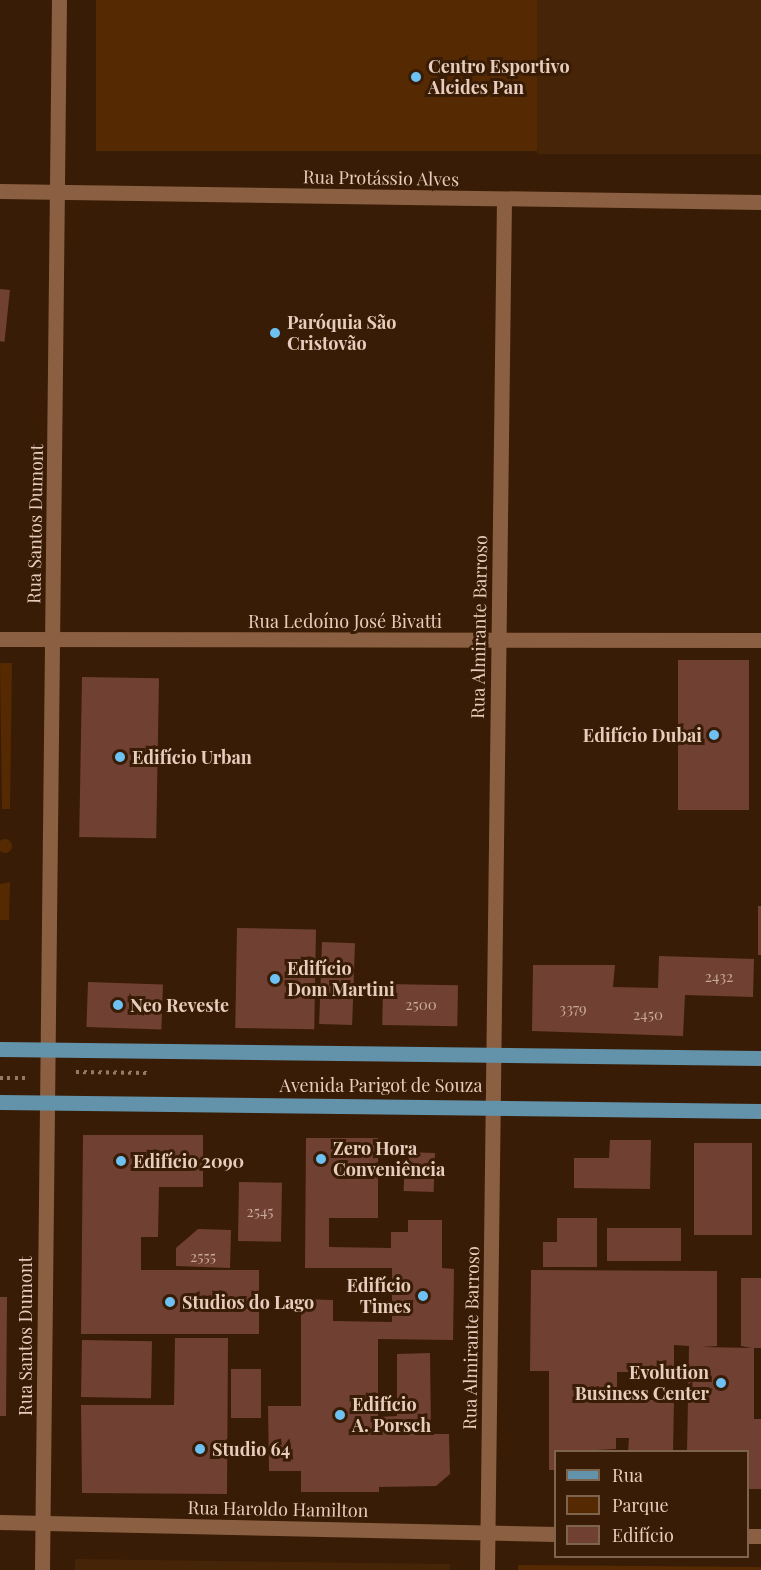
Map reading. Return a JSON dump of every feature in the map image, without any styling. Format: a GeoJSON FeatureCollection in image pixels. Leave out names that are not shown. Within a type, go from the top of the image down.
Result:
{"type":"FeatureCollection","features":[{"type":"Feature","properties":{"kind":"main road","name":"Avenida Parigot de Souza"},"geometry":{"type":"LineString","coordinates":[[0,1049],[761,1058]]}},
{"type":"Feature","properties":{"kind":"main road","name":"Avenida Parigot de Souza"},"geometry":{"type":"LineString","coordinates":[[0,1102],[493,1106],[761,1111]]}},
{"type":"Feature","properties":{"kind":"street","name":"Rua Santos Dumont"},"geometry":{"type":"LineString","coordinates":[[42,1570],[59,0]]}},
{"type":"Feature","properties":{"kind":"street","name":"Rua Protássio Alves"},"geometry":{"type":"LineString","coordinates":[[0,191],[761,202]]}},
{"type":"Feature","properties":{"kind":"street","name":"Rua Almirante Barroso"},"geometry":{"type":"LineString","coordinates":[[487,1570],[504,200]]}},
{"type":"Feature","properties":{"kind":"street","name":"Rua Ledoíno José Bivatti"},"geometry":{"type":"LineString","coordinates":[[0,639],[761,640]]}},
{"type":"Feature","properties":{"kind":"street","name":"Rua Haroldo Hamilton"},"geometry":{"type":"LineString","coordinates":[[0,1522],[554,1534]]}},
{"type":"Feature","properties":{"kind":"path"},"geometry":{"type":"LineString","coordinates":[[0,1078],[46,1078]]}},
{"type":"Feature","properties":{"kind":"shaded area"},"geometry":{"type":"Polygon","coordinates":[[[537,0],[761,0],[761,154],[537,154],[537,0]]]}},
{"type":"Feature","properties":{"kind":"shaded area"},"geometry":{"type":"Polygon","coordinates":[[[75,1559],[450,1564],[450,1570],[75,1570],[75,1559]]]}},
{"type":"Feature","properties":{"kind":"green space"},"geometry":{"type":"Polygon","coordinates":[[[96,0],[537,0],[537,151],[96,151],[96,0]]]}},
{"type":"Feature","properties":{"kind":"green space"},"geometry":{"type":"Polygon","coordinates":[[[0,663],[12,663],[10,809],[2,809],[0,663]]]}},
{"type":"Feature","properties":{"kind":"green space"},"geometry":{"type":"Polygon","coordinates":[[[5,839],[11,843],[10,851],[5,853],[0,851],[0,841],[5,839]]]}},
{"type":"Feature","properties":{"kind":"green space"},"geometry":{"type":"Polygon","coordinates":[[[10,882],[9,920],[0,920],[0,884],[10,882]]]}},
{"type":"Feature","properties":{"kind":"green space"},"geometry":{"type":"Polygon","coordinates":[[[518,1565],[761,1567],[761,1570],[518,1570],[518,1565]]]}},
{"type":"Feature","properties":{"kind":"building"},"geometry":{"type":"Polygon","coordinates":[[[0,289],[10,290],[5,342],[0,341],[0,289]]]}},
{"type":"Feature","properties":{"kind":"building","name":"Edifício Dubai"},"geometry":{"type":"Polygon","coordinates":[[[678,660],[749,660],[749,810],[678,810],[678,660]]]}},
{"type":"Feature","properties":{"kind":"building","name":"Edifício Urban"},"geometry":{"type":"Polygon","coordinates":[[[82,677],[159,678],[156,838],[79,837],[82,677]]]}},
{"type":"Feature","properties":{"kind":"building"},"geometry":{"type":"Polygon","coordinates":[[[758,906],[761,906],[761,955],[758,955],[758,906]]]}},
{"type":"Feature","properties":{"kind":"building","name":"Edifício Dom Martini"},"geometry":{"type":"Polygon","coordinates":[[[237,928],[316,929],[314,1029],[235,1028],[237,928]]]}},
{"type":"Feature","properties":{"kind":"building"},"geometry":{"type":"Polygon","coordinates":[[[322,942],[355,943],[352,1025],[319,1024],[322,942]]]}},
{"type":"Feature","properties":{"kind":"building"},"geometry":{"type":"Polygon","coordinates":[[[659,956],[754,959],[753,997],[685,995],[683,1036],[532,1031],[533,965],[615,965],[613,987],[658,988],[659,956]]]}},
{"type":"Feature","properties":{"kind":"building"},"geometry":{"type":"Polygon","coordinates":[[[88,982],[163,985],[161,1030],[86,1027],[88,982]]]}},
{"type":"Feature","properties":{"kind":"building"},"geometry":{"type":"Polygon","coordinates":[[[383,984],[458,985],[457,1026],[382,1025],[383,984]]]}},
{"type":"Feature","properties":{"kind":"building"},"geometry":{"type":"Polygon","coordinates":[[[83,1135],[203,1135],[203,1187],[159,1187],[158,1237],[141,1237],[141,1270],[259,1270],[259,1334],[81,1334],[83,1135]]]}},
{"type":"Feature","properties":{"kind":"building"},"geometry":{"type":"Polygon","coordinates":[[[306,1138],[378,1138],[378,1218],[329,1218],[329,1247],[391,1248],[391,1232],[408,1232],[408,1220],[442,1220],[442,1268],[454,1269],[453,1340],[378,1339],[378,1417],[397,1416],[397,1354],[430,1353],[431,1434],[449,1434],[450,1474],[436,1486],[379,1487],[379,1492],[301,1492],[301,1471],[269,1471],[268,1406],[301,1406],[301,1299],[333,1300],[333,1321],[392,1322],[392,1268],[305,1268],[306,1138]]]}},
{"type":"Feature","properties":{"kind":"building"},"geometry":{"type":"Polygon","coordinates":[[[610,1140],[651,1140],[650,1189],[574,1188],[574,1158],[609,1158],[610,1140]]]}},
{"type":"Feature","properties":{"kind":"building"},"geometry":{"type":"Polygon","coordinates":[[[694,1143],[752,1143],[752,1235],[694,1235],[694,1143]]]}},
{"type":"Feature","properties":{"kind":"building"},"geometry":{"type":"Polygon","coordinates":[[[405,1152],[435,1153],[434,1192],[404,1191],[405,1152]]]}},
{"type":"Feature","properties":{"kind":"building"},"geometry":{"type":"Polygon","coordinates":[[[239,1182],[282,1183],[281,1242],[238,1241],[239,1182]]]}},
{"type":"Feature","properties":{"kind":"building"},"geometry":{"type":"Polygon","coordinates":[[[557,1218],[597,1218],[597,1267],[543,1267],[543,1242],[557,1242],[557,1218]]]}},
{"type":"Feature","properties":{"kind":"building"},"geometry":{"type":"Polygon","coordinates":[[[607,1228],[681,1228],[681,1261],[607,1261],[607,1228]]]}},
{"type":"Feature","properties":{"kind":"building"},"geometry":{"type":"Polygon","coordinates":[[[198,1229],[231,1230],[230,1268],[176,1266],[176,1248],[198,1229]]]}},
{"type":"Feature","properties":{"kind":"building"},"geometry":{"type":"Polygon","coordinates":[[[531,1270],[717,1271],[717,1346],[701,1347],[752,1348],[741,1346],[741,1278],[761,1278],[761,1348],[754,1348],[754,1419],[761,1419],[761,1489],[749,1489],[749,1450],[687,1450],[689,1346],[674,1345],[674,1372],[617,1372],[617,1400],[674,1400],[673,1450],[628,1450],[629,1438],[616,1438],[616,1449],[554,1450],[554,1470],[549,1470],[549,1371],[530,1371],[531,1270]]]}},
{"type":"Feature","properties":{"kind":"building"},"geometry":{"type":"Polygon","coordinates":[[[0,1297],[7,1297],[6,1416],[0,1416],[0,1297]]]}},
{"type":"Feature","properties":{"kind":"building"},"geometry":{"type":"Polygon","coordinates":[[[175,1338],[228,1338],[227,1494],[82,1493],[81,1405],[174,1405],[175,1338]]]}},
{"type":"Feature","properties":{"kind":"building"},"geometry":{"type":"Polygon","coordinates":[[[82,1340],[152,1341],[151,1398],[81,1397],[82,1340]]]}},
{"type":"Feature","properties":{"kind":"building"},"geometry":{"type":"Polygon","coordinates":[[[231,1369],[261,1369],[261,1418],[231,1418],[231,1369]]]}},
{"type":"Feature","properties":{"kind":"place","name":"Centro Esportivo Alcides Pan"},"geometry":{"type":"Point","coordinates":[416,77]}},
{"type":"Feature","properties":{"kind":"place","name":"Paróquia São Cristovão"},"geometry":{"type":"Point","coordinates":[275,333]}},
{"type":"Feature","properties":{"kind":"place","name":"Edifício Dubai"},"geometry":{"type":"Point","coordinates":[714,735]}},
{"type":"Feature","properties":{"kind":"place","name":"Edifício Urban"},"geometry":{"type":"Point","coordinates":[120,757]}},
{"type":"Feature","properties":{"kind":"place","name":"Edifício Dom Martini"},"geometry":{"type":"Point","coordinates":[275,979]}},
{"type":"Feature","properties":{"kind":"place","name":"Neo Reveste"},"geometry":{"type":"Point","coordinates":[118,1005]}},
{"type":"Feature","properties":{"kind":"place","name":"Zero Hora Conveniência"},"geometry":{"type":"Point","coordinates":[321,1159]}},
{"type":"Feature","properties":{"kind":"place","name":"Edifício 2090"},"geometry":{"type":"Point","coordinates":[121,1161]}},
{"type":"Feature","properties":{"kind":"place","name":"Edifício Times"},"geometry":{"type":"Point","coordinates":[423,1296]}},
{"type":"Feature","properties":{"kind":"place","name":"Studios do Lago"},"geometry":{"type":"Point","coordinates":[170,1302]}},
{"type":"Feature","properties":{"kind":"place","name":"Evolution Business Center"},"geometry":{"type":"Point","coordinates":[721,1383]}},
{"type":"Feature","properties":{"kind":"place","name":"Edifício A. Porsch"},"geometry":{"type":"Point","coordinates":[340,1415]}},
{"type":"Feature","properties":{"kind":"place","name":"Studio 64"},"geometry":{"type":"Point","coordinates":[200,1449]}}]}
